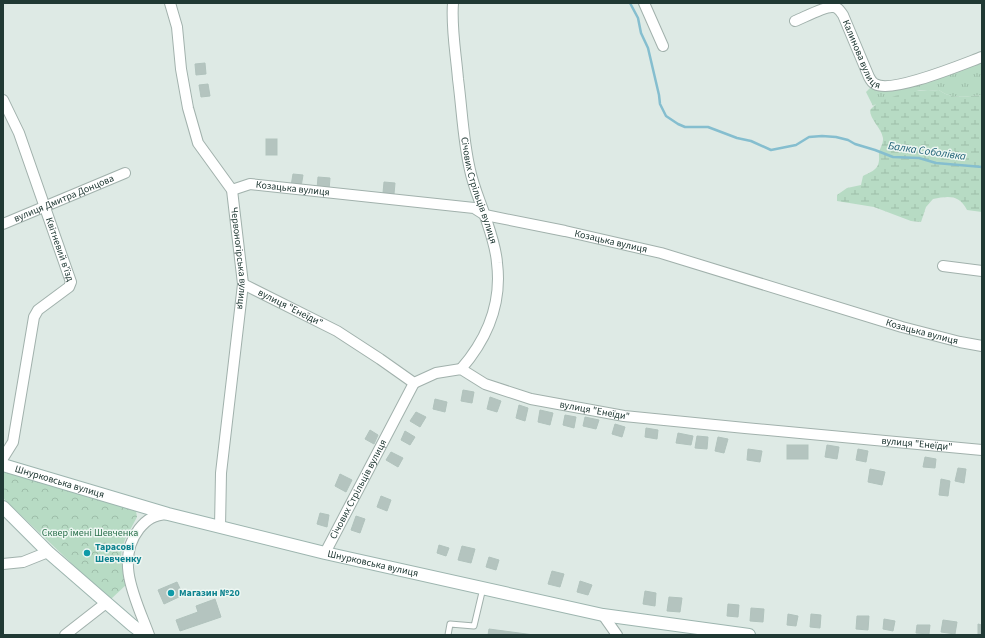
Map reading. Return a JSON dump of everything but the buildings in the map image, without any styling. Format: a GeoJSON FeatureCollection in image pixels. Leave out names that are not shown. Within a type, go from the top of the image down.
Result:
{"type":"FeatureCollection","features":[{"type":"Feature","properties":{"kind":"street","name":"Червоногірська вулиця"},"geometry":{"type":"LineString","coordinates":[[170,3],[177,27],[181,69],[188,108],[198,143],[232,190],[243,284],[221,473],[220,527]]}},
{"type":"Feature","properties":{"kind":"street","name":"Січових Стрільців вулиця"},"geometry":{"type":"LineString","coordinates":[[453,3],[454,40],[466,148],[470,171],[485,215],[497,262],[498,285],[495,308],[489,327],[479,346],[461,369]]}},
{"type":"Feature","properties":{"kind":"street"},"geometry":{"type":"LineString","coordinates":[[644,3],[663,46]]}},
{"type":"Feature","properties":{"kind":"street","name":"Калинова вулиця"},"geometry":{"type":"LineString","coordinates":[[795,21],[828,8],[833,7],[840,10],[869,77],[875,84],[880,85],[886,86],[930,76],[982,56]]}},
{"type":"Feature","properties":{"kind":"street","name":"Квітневий в'їзд"},"geometry":{"type":"LineString","coordinates":[[3,100],[19,133],[71,282],[69,287],[38,310],[34,317],[14,442],[3,463]]}},
{"type":"Feature","properties":{"kind":"street","name":"вулиця Дмитра Донцова"},"geometry":{"type":"LineString","coordinates":[[3,224],[126,173]]}},
{"type":"Feature","properties":{"kind":"street","name":"Козацька вулиця"},"geometry":{"type":"LineString","coordinates":[[232,190],[250,184],[474,208],[485,215],[565,231],[661,253],[902,327],[982,346]]}},
{"type":"Feature","properties":{"kind":"street"},"geometry":{"type":"LineString","coordinates":[[943,266],[982,271]]}},
{"type":"Feature","properties":{"kind":"street","name":"вулиця \"Енеїди\""},"geometry":{"type":"LineString","coordinates":[[243,284],[337,331],[414,383]]}},
{"type":"Feature","properties":{"kind":"street"},"geometry":{"type":"LineString","coordinates":[[414,383],[436,373],[461,369]]}},
{"type":"Feature","properties":{"kind":"street","name":"вулиця \"Енеїди\""},"geometry":{"type":"LineString","coordinates":[[461,369],[485,384],[531,399],[624,416],[982,450]]}},
{"type":"Feature","properties":{"kind":"street","name":"Січових Стрільців вулиця"},"geometry":{"type":"LineString","coordinates":[[325,553],[414,383]]}},
{"type":"Feature","properties":{"kind":"street","name":"Шнурковська вулиця"},"geometry":{"type":"LineString","coordinates":[[3,463],[168,514],[325,553],[603,615],[749,635]]}},
{"type":"Feature","properties":{"kind":"street"},"geometry":{"type":"LineString","coordinates":[[3,507],[48,552],[145,635]]}},
{"type":"Feature","properties":{"kind":"street"},"geometry":{"type":"LineString","coordinates":[[149,635],[127,568],[128,552],[133,536],[143,523],[154,516],[168,514]]}},
{"type":"Feature","properties":{"kind":"street"},"geometry":{"type":"LineString","coordinates":[[3,564],[23,562],[48,552]]}},
{"type":"Feature","properties":{"kind":"street"},"geometry":{"type":"LineString","coordinates":[[65,635],[106,603]]}},
{"type":"Feature","properties":{"kind":"street"},"geometry":{"type":"LineString","coordinates":[[603,615],[617,635]]}},
{"type":"Feature","properties":{"kind":"lane"},"geometry":{"type":"LineString","coordinates":[[448,635],[450,624],[474,626],[482,588]]}},
{"type":"Feature","properties":{"kind":"green space"},"geometry":{"type":"Polygon","coordinates":[[[982,60],[982,95],[954,96],[939,90],[919,90],[873,106],[866,92],[871,87],[876,89],[982,60]]]}},
{"type":"Feature","properties":{"kind":"green space"},"geometry":{"type":"Polygon","coordinates":[[[912,90],[939,90],[949,95],[960,97],[982,95],[982,212],[967,210],[960,201],[953,197],[938,198],[933,199],[926,207],[921,222],[911,221],[874,207],[837,201],[837,195],[847,188],[861,185],[863,176],[873,171],[877,167],[883,138],[870,114],[870,110],[878,102],[912,90]]]}},
{"type":"Feature","properties":{"kind":"green space","name":"Сквер імені Шевченка"},"geometry":{"type":"Polygon","coordinates":[[[3,471],[136,511],[137,517],[125,540],[121,558],[127,584],[110,600],[3,498],[3,471]]]}},
{"type":"Feature","properties":{"kind":"waterway","name":"Балка Соболівка"},"geometry":{"type":"LineString","coordinates":[[630,3],[638,18],[641,33],[648,48],[660,104],[666,116],[678,124],[685,127],[708,127],[737,138],[751,141],[771,150],[796,145],[809,137],[836,137],[893,157],[919,158],[936,163],[982,167]]}},
{"type":"Feature","properties":{"kind":"place","name":"Тарасові Шевченку"},"geometry":{"type":"Point","coordinates":[87,553]}},
{"type":"Feature","properties":{"kind":"place","name":"Магазин №20"},"geometry":{"type":"Point","coordinates":[171,593]}}]}
